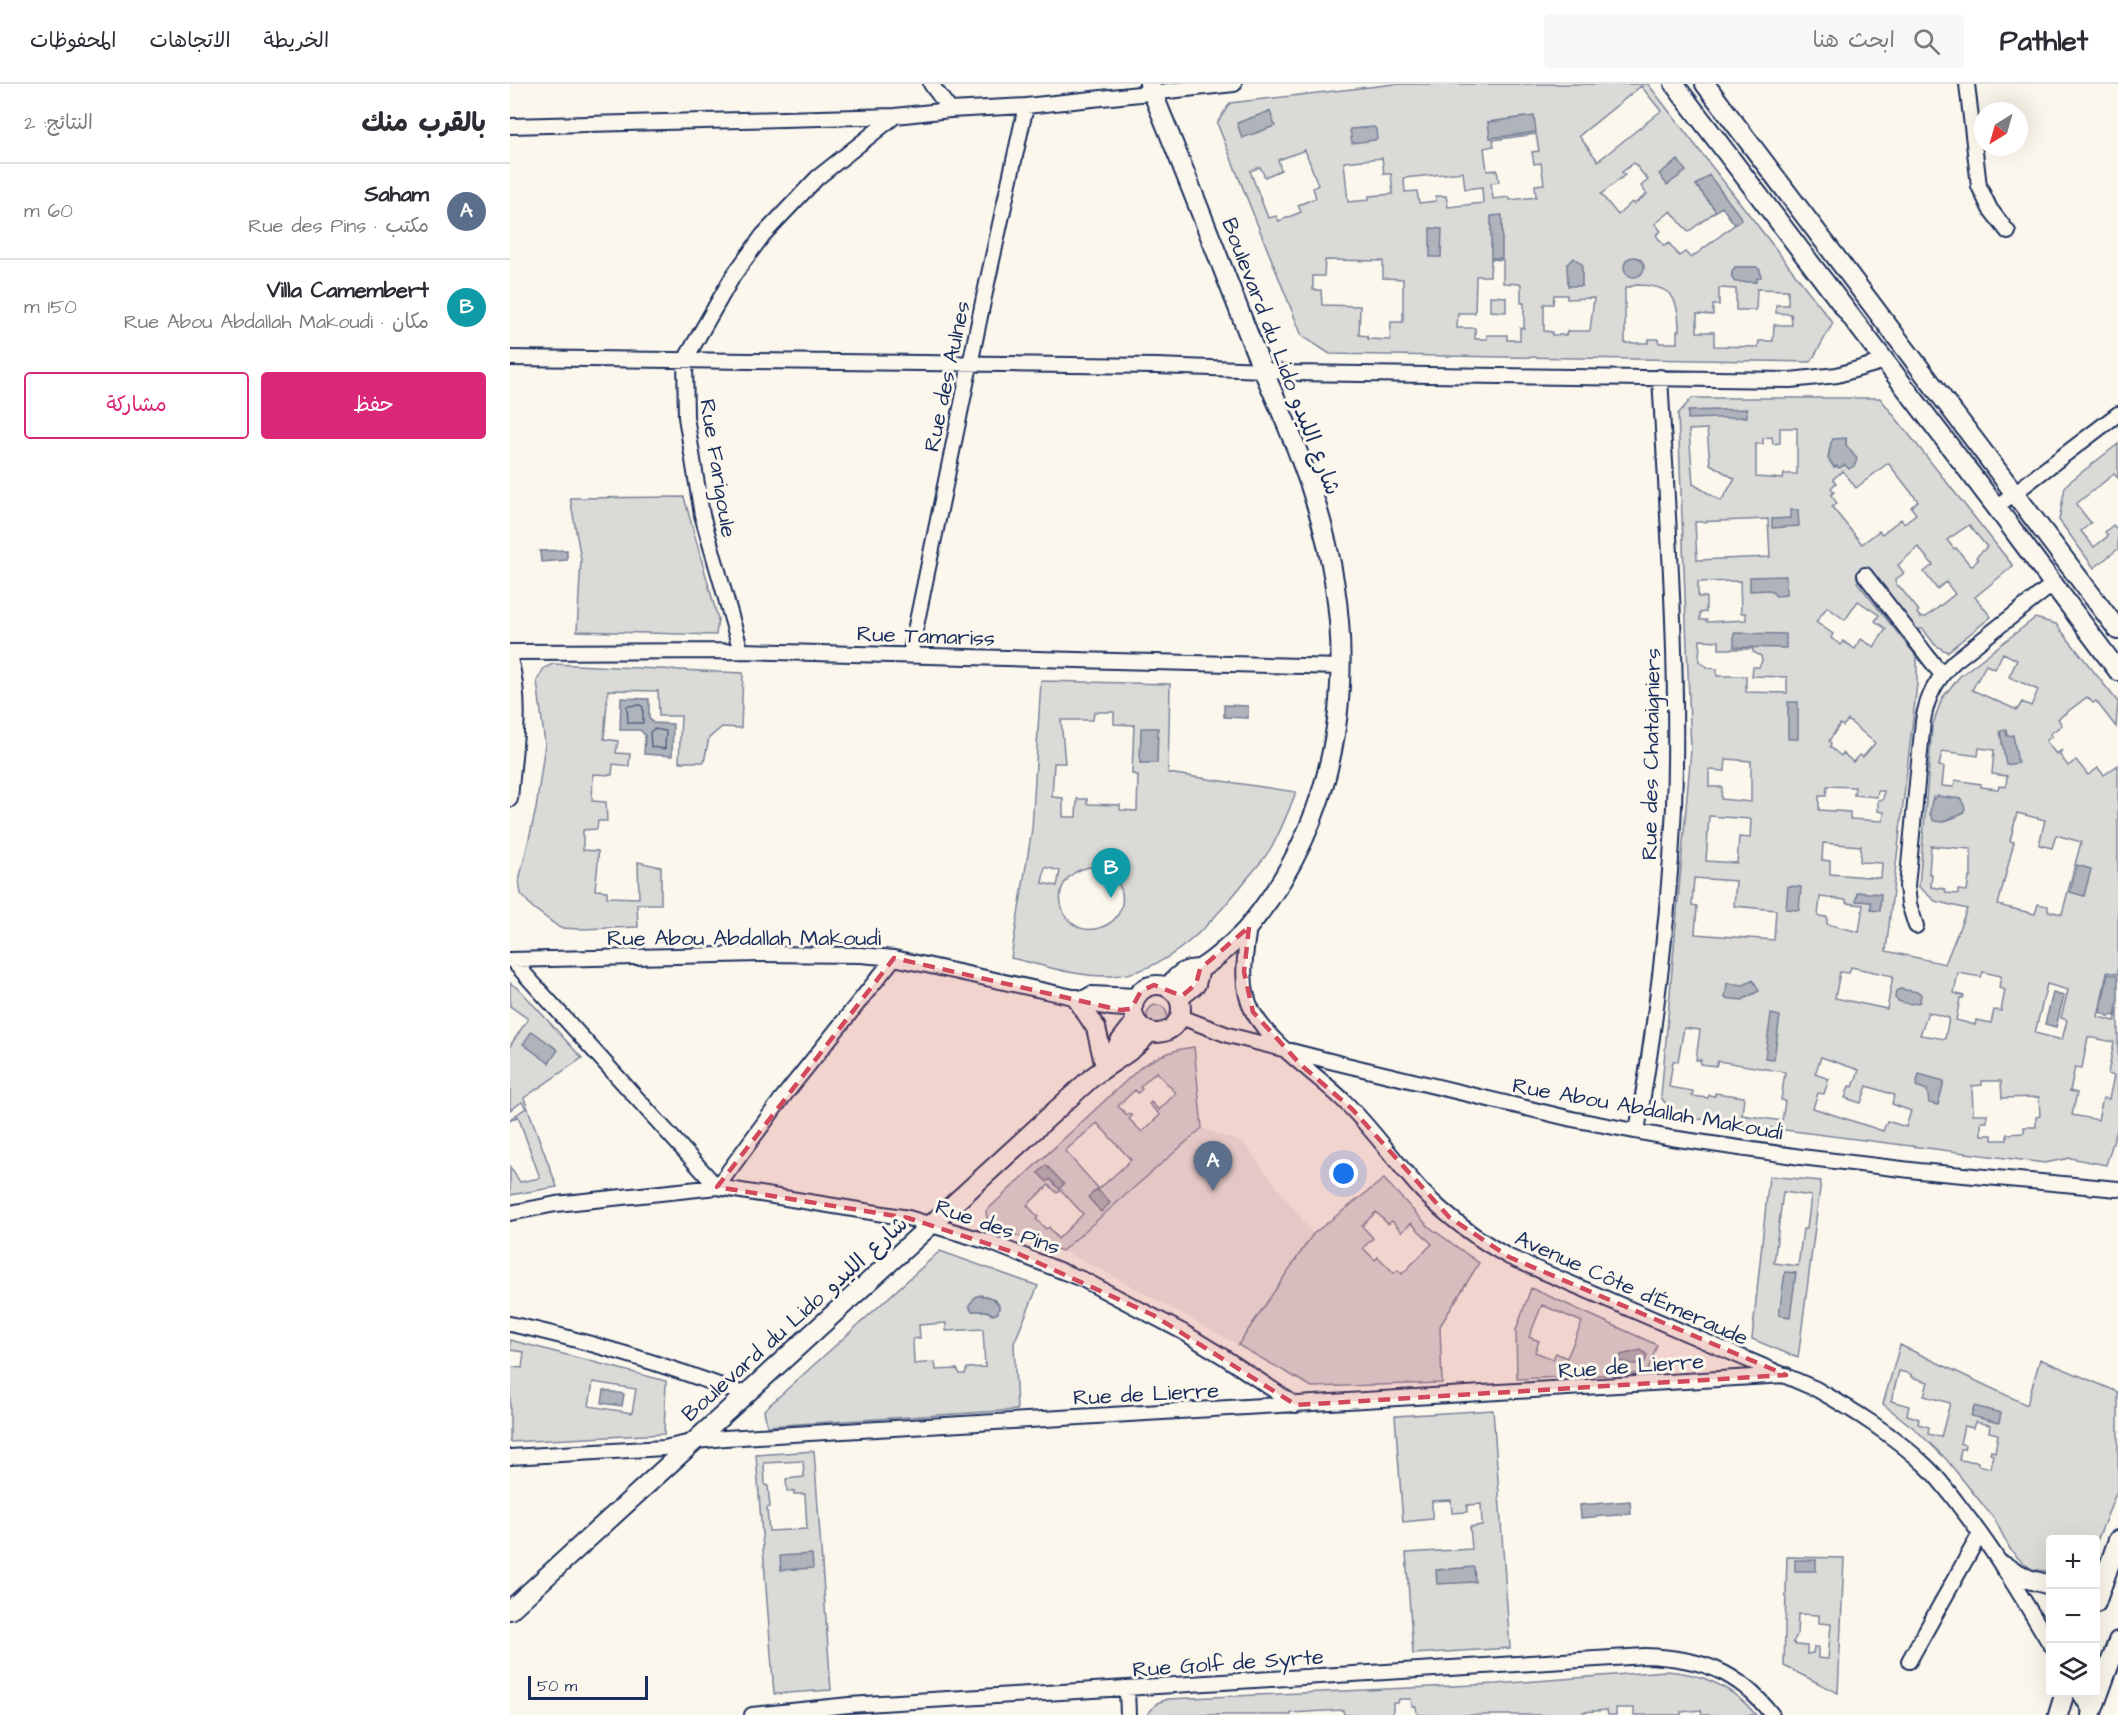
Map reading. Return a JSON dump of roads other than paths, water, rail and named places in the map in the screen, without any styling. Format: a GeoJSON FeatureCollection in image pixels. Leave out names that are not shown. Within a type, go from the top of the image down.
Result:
{"type":"FeatureCollection","features":[{"type":"Feature","properties":{"kind":"main road"},"geometry":{"type":"LineString","coordinates":[[1674,84],[2118,671]]}},
{"type":"Feature","properties":{"kind":"main road"},"geometry":{"type":"LineString","coordinates":[[1705,84],[2118,630]]}},
{"type":"Feature","properties":{"kind":"main road","name":"Boulevard du Lido شارع الليدو"},"geometry":{"type":"LineString","coordinates":[[1151,88],[1301,459],[1328,552],[1336,588],[1340,624],[1341,667],[1337,731],[1329,769],[1310,826],[1277,887],[1249,927],[1200,969],[1185,971],[1173,992]]}},
{"type":"Feature","properties":{"kind":"main road"},"geometry":{"type":"LineString","coordinates":[[1161,985],[1173,992],[1182,1006],[1181,1017],[1177,1024],[1165,1033],[1139,1014],[1147,987],[1161,985]]}},
{"type":"Feature","properties":{"kind":"main road"},"geometry":{"type":"LineString","coordinates":[[1080,999],[1096,1028],[1108,1064]]}},
{"type":"Feature","properties":{"kind":"main road","name":"Boulevard du Lido شارع الليدو"},"geometry":{"type":"LineString","coordinates":[[510,1610],[1108,1064],[1139,1014]]}},
{"type":"Feature","properties":{"kind":"main road"},"geometry":{"type":"LineString","coordinates":[[2099,1589],[2103,1566],[2118,1540]]}},
{"type":"Feature","properties":{"kind":"main road"},"geometry":{"type":"LineString","coordinates":[[2004,1566],[2028,1579],[2046,1584]]}},
{"type":"Feature","properties":{"kind":"main road"},"geometry":{"type":"LineString","coordinates":[[2092,1714],[2118,1641]]}},
{"type":"Feature","properties":{"kind":"main road"},"geometry":{"type":"LineString","coordinates":[[2058,1715],[2063,1697]]}},
{"type":"Feature","properties":{"kind":"street"},"geometry":{"type":"LineString","coordinates":[[931,84],[950,110]]}},
{"type":"Feature","properties":{"kind":"street"},"geometry":{"type":"LineString","coordinates":[[510,126],[895,116],[1026,106],[1151,88],[1234,84]]}},
{"type":"Feature","properties":{"kind":"street"},"geometry":{"type":"LineString","coordinates":[[1967,84],[1979,186],[1990,209],[2008,232]]}},
{"type":"Feature","properties":{"kind":"street","name":"Rue des Aulnes"},"geometry":{"type":"LineString","coordinates":[[910,655],[1026,106]]}},
{"type":"Feature","properties":{"kind":"street","name":"Rue Farigoule"},"geometry":{"type":"LineString","coordinates":[[741,651],[711,551],[694,473],[686,417],[686,360],[733,276],[763,235],[817,178],[895,116]]}},
{"type":"Feature","properties":{"kind":"street"},"geometry":{"type":"LineString","coordinates":[[510,358],[970,364],[1264,370],[1292,373],[1790,380],[1837,375],[1885,362]]}},
{"type":"Feature","properties":{"kind":"street","name":"Rue des Chataigniers"},"geometry":{"type":"LineString","coordinates":[[1637,1131],[1660,982],[1674,808],[1673,623],[1660,377]]}},
{"type":"Feature","properties":{"kind":"street"},"geometry":{"type":"LineString","coordinates":[[1996,507],[2118,414]]}},
{"type":"Feature","properties":{"kind":"street"},"geometry":{"type":"LineString","coordinates":[[1865,576],[1942,675]]}},
{"type":"Feature","properties":{"kind":"street"},"geometry":{"type":"LineString","coordinates":[[1917,926],[1909,904],[1907,886],[1926,703],[1942,675],[1980,641],[2053,584]]}},
{"type":"Feature","properties":{"kind":"street","name":"Rue Tamariss"},"geometry":{"type":"LineString","coordinates":[[510,652],[741,651],[1341,667]]}},
{"type":"Feature","properties":{"kind":"street"},"geometry":{"type":"LineString","coordinates":[[510,659],[516,680],[517,704],[510,799]]}},
{"type":"Feature","properties":{"kind":"street","name":"Avenue Côte d'Émeraude"},"geometry":{"type":"LineString","coordinates":[[1249,927],[1244,964],[1246,996],[1253,1012],[1265,1029],[1300,1064],[1352,1109],[1428,1197],[1474,1237],[1509,1257],[1786,1376],[1849,1408],[1907,1448],[1942,1484],[2004,1566],[2049,1643]]}},
{"type":"Feature","properties":{"kind":"street","name":"Rue Abou Abdallah Makoudi"},"geometry":{"type":"LineString","coordinates":[[511,960],[760,954],[861,955],[894,958],[1080,999],[1091,994],[1139,1014]]}},
{"type":"Feature","properties":{"kind":"street"},"geometry":{"type":"LineString","coordinates":[[511,960],[717,1187],[783,1097],[894,958]]}},
{"type":"Feature","properties":{"kind":"street","name":"Rue Abou Abdallah Makoudi"},"geometry":{"type":"LineString","coordinates":[[1181,1017],[1228,1035],[1464,1094],[1572,1119],[1671,1138],[1919,1171],[2118,1189]]}},
{"type":"Feature","properties":{"kind":"street","name":"Rue des Pins"},"geometry":{"type":"LineString","coordinates":[[510,1212],[556,1204],[717,1187],[908,1218],[989,1242],[1084,1280],[1183,1332],[1296,1405]]}},
{"type":"Feature","properties":{"kind":"street"},"geometry":{"type":"LineString","coordinates":[[510,1324],[646,1360],[746,1395]]}},
{"type":"Feature","properties":{"kind":"street","name":"Rue de Lierre"},"geometry":{"type":"LineString","coordinates":[[510,1457],[664,1448],[696,1441],[1296,1405],[1406,1401],[1786,1376]]}},
{"type":"Feature","properties":{"kind":"street"},"geometry":{"type":"LineString","coordinates":[[1909,1661],[1980,1534]]}},
{"type":"Feature","properties":{"kind":"street","name":"Rue Golf de Syrte"},"geometry":{"type":"LineString","coordinates":[[752,1715],[849,1705],[1645,1656],[1686,1659],[1707,1665],[1740,1681],[1772,1715]]}},
{"type":"Feature","properties":{"kind":"street"},"geometry":{"type":"LineString","coordinates":[[1127,1689],[1128,1715]]}},
{"type":"Feature","properties":{"kind":"street"},"geometry":{"type":"LineString","coordinates":[[2082,1697],[2092,1714]]}},
{"type":"Feature","properties":{"kind":"water"},"geometry":{"type":"Polygon","coordinates":[[[1270,111],[1275,126],[1242,138],[1237,123],[1270,111]]]}},
{"type":"Feature","properties":{"kind":"water"},"geometry":{"type":"Polygon","coordinates":[[[1534,116],[1536,132],[1490,138],[1488,122],[1534,116]]]}},
{"type":"Feature","properties":{"kind":"water"},"geometry":{"type":"Polygon","coordinates":[[[1374,127],[1377,138],[1375,140],[1352,143],[1350,129],[1374,127]]]}},
{"type":"Feature","properties":{"kind":"water"},"geometry":{"type":"Polygon","coordinates":[[[1678,160],[1686,171],[1667,185],[1659,174],[1678,160]]]}},
{"type":"Feature","properties":{"kind":"water"},"geometry":{"type":"Polygon","coordinates":[[[1709,175],[1742,219],[1735,225],[1722,207],[1716,211],[1696,185],[1709,175]]]}},
{"type":"Feature","properties":{"kind":"water"},"geometry":{"type":"Polygon","coordinates":[[[1502,215],[1502,258],[1491,258],[1491,216],[1502,215]]]}},
{"type":"Feature","properties":{"kind":"water"},"geometry":{"type":"Polygon","coordinates":[[[1430,228],[1442,229],[1441,257],[1430,257],[1430,228]]]}},
{"type":"Feature","properties":{"kind":"water"},"geometry":{"type":"Polygon","coordinates":[[[1630,257],[1638,257],[1644,263],[1644,271],[1638,277],[1630,277],[1624,271],[1624,263],[1630,257]]]}},
{"type":"Feature","properties":{"kind":"water"},"geometry":{"type":"Polygon","coordinates":[[[1574,258],[1582,264],[1582,286],[1568,286],[1567,264],[1574,258]]]}},
{"type":"Feature","properties":{"kind":"water"},"geometry":{"type":"Polygon","coordinates":[[[1735,267],[1756,267],[1760,270],[1761,277],[1757,278],[1756,282],[1735,282],[1732,278],[1732,271],[1735,267]]]}},
{"type":"Feature","properties":{"kind":"water"},"geometry":{"type":"Polygon","coordinates":[[[1747,409],[1747,417],[1688,419],[1688,411],[1747,409]]]}},
{"type":"Feature","properties":{"kind":"water"},"geometry":{"type":"Polygon","coordinates":[[[1846,438],[1846,445],[1857,459],[1855,465],[1849,469],[1845,465],[1839,468],[1834,467],[1828,458],[1831,443],[1833,439],[1846,438]]]}},
{"type":"Feature","properties":{"kind":"water"},"geometry":{"type":"Polygon","coordinates":[[[1790,510],[1798,510],[1799,526],[1772,528],[1772,519],[1790,518],[1790,510]]]}},
{"type":"Feature","properties":{"kind":"water"},"geometry":{"type":"Polygon","coordinates":[[[567,550],[567,560],[541,562],[540,551],[567,550]]]}},
{"type":"Feature","properties":{"kind":"water"},"geometry":{"type":"Polygon","coordinates":[[[1786,576],[1786,595],[1776,596],[1770,590],[1750,591],[1750,577],[1786,576]]]}},
{"type":"Feature","properties":{"kind":"water"},"geometry":{"type":"Polygon","coordinates":[[[1734,633],[1786,634],[1786,648],[1734,647],[1734,633]]]}},
{"type":"Feature","properties":{"kind":"water"},"geometry":{"type":"Polygon","coordinates":[[[621,698],[649,699],[649,718],[653,723],[673,724],[672,756],[644,754],[645,735],[640,730],[620,730],[621,698]]]}},
{"type":"Feature","properties":{"kind":"water"},"geometry":{"type":"Polygon","coordinates":[[[1788,702],[1798,702],[1798,739],[1788,739],[1788,702]]]}},
{"type":"Feature","properties":{"kind":"water"},"geometry":{"type":"Polygon","coordinates":[[[1224,705],[1248,706],[1248,718],[1224,717],[1224,705]]]}},
{"type":"Feature","properties":{"kind":"water"},"geometry":{"type":"Polygon","coordinates":[[[1141,728],[1158,728],[1157,763],[1140,763],[1141,728]]]}},
{"type":"Feature","properties":{"kind":"water"},"geometry":{"type":"Polygon","coordinates":[[[2006,730],[2007,736],[2013,735],[2018,763],[2006,765],[2000,731],[2006,730]]]}},
{"type":"Feature","properties":{"kind":"water"},"geometry":{"type":"Polygon","coordinates":[[[1937,796],[1961,799],[1965,808],[1963,813],[1942,822],[1934,821],[1931,808],[1932,800],[1937,796]]]}},
{"type":"Feature","properties":{"kind":"water"},"geometry":{"type":"Polygon","coordinates":[[[2077,865],[2091,869],[2084,896],[2070,892],[2077,865]]]}},
{"type":"Feature","properties":{"kind":"water"},"geometry":{"type":"Polygon","coordinates":[[[1788,886],[1801,887],[1799,910],[1786,909],[1788,886]]]}},
{"type":"Feature","properties":{"kind":"water"},"geometry":{"type":"Polygon","coordinates":[[[1857,892],[1881,894],[1880,911],[1871,910],[1871,902],[1856,901],[1857,892]]]}},
{"type":"Feature","properties":{"kind":"water"},"geometry":{"type":"Polygon","coordinates":[[[2108,974],[2118,976],[2118,1001],[2115,1016],[2110,1017],[2100,1012],[2108,974]]]}},
{"type":"Feature","properties":{"kind":"water"},"geometry":{"type":"Polygon","coordinates":[[[1753,980],[1759,991],[1742,1000],[1725,998],[1727,983],[1744,985],[1753,980]]]}},
{"type":"Feature","properties":{"kind":"water"},"geometry":{"type":"Polygon","coordinates":[[[1900,989],[1918,992],[1921,994],[1920,1002],[1900,1002],[1895,998],[1896,991],[1900,989]]]}},
{"type":"Feature","properties":{"kind":"water"},"geometry":{"type":"Polygon","coordinates":[[[2053,993],[2064,996],[2056,1027],[2045,1024],[2053,993]]]}},
{"type":"Feature","properties":{"kind":"water"},"geometry":{"type":"Polygon","coordinates":[[[1771,1014],[1780,1016],[1774,1059],[1765,1058],[1771,1014]]]}},
{"type":"Feature","properties":{"kind":"water"},"geometry":{"type":"Polygon","coordinates":[[[532,1031],[558,1050],[549,1063],[523,1044],[532,1031]]]}},
{"type":"Feature","properties":{"kind":"water"},"geometry":{"type":"Polygon","coordinates":[[[1919,1074],[1944,1081],[1938,1105],[1929,1103],[1927,1090],[1916,1086],[1919,1074]]]}},
{"type":"Feature","properties":{"kind":"water"},"geometry":{"type":"Polygon","coordinates":[[[1046,1165],[1064,1184],[1059,1189],[1050,1179],[1047,1182],[1038,1173],[1046,1165]]]}},
{"type":"Feature","properties":{"kind":"water"},"geometry":{"type":"Polygon","coordinates":[[[1097,1189],[1110,1203],[1101,1212],[1088,1197],[1097,1189]]]}},
{"type":"Feature","properties":{"kind":"water"},"geometry":{"type":"Polygon","coordinates":[[[1785,1272],[1796,1273],[1790,1317],[1779,1315],[1785,1272]]]}},
{"type":"Feature","properties":{"kind":"water"},"geometry":{"type":"Polygon","coordinates":[[[976,1296],[986,1296],[995,1300],[999,1305],[998,1313],[994,1315],[987,1311],[972,1311],[969,1305],[976,1296]]]}},
{"type":"Feature","properties":{"kind":"water"},"geometry":{"type":"Polygon","coordinates":[[[1641,1350],[1647,1355],[1645,1362],[1631,1364],[1618,1360],[1621,1355],[1641,1350]]]}},
{"type":"Feature","properties":{"kind":"water"},"geometry":{"type":"Polygon","coordinates":[[[604,1390],[624,1394],[622,1406],[602,1403],[604,1390]]]}},
{"type":"Feature","properties":{"kind":"water"},"geometry":{"type":"Polygon","coordinates":[[[1974,1406],[2001,1413],[1999,1423],[1971,1416],[1974,1406]]]}},
{"type":"Feature","properties":{"kind":"water"},"geometry":{"type":"Polygon","coordinates":[[[1630,1501],[1631,1514],[1581,1518],[1580,1505],[1630,1501]]]}},
{"type":"Feature","properties":{"kind":"water"},"geometry":{"type":"Polygon","coordinates":[[[812,1554],[813,1568],[781,1570],[780,1556],[812,1554]]]}},
{"type":"Feature","properties":{"kind":"water"},"geometry":{"type":"Polygon","coordinates":[[[1795,1560],[1816,1560],[1816,1571],[1795,1571],[1795,1560]]]}},
{"type":"Feature","properties":{"kind":"water"},"geometry":{"type":"Polygon","coordinates":[[[1474,1567],[1475,1582],[1437,1584],[1436,1570],[1474,1567]]]}},
{"type":"Feature","properties":{"kind":"place","name":"Villa Camembert"},"geometry":{"type":"Point","coordinates":[1111,898]}},
{"type":"Feature","properties":{"kind":"place","name":"Saham"},"geometry":{"type":"Point","coordinates":[1213,1191]}}]}
